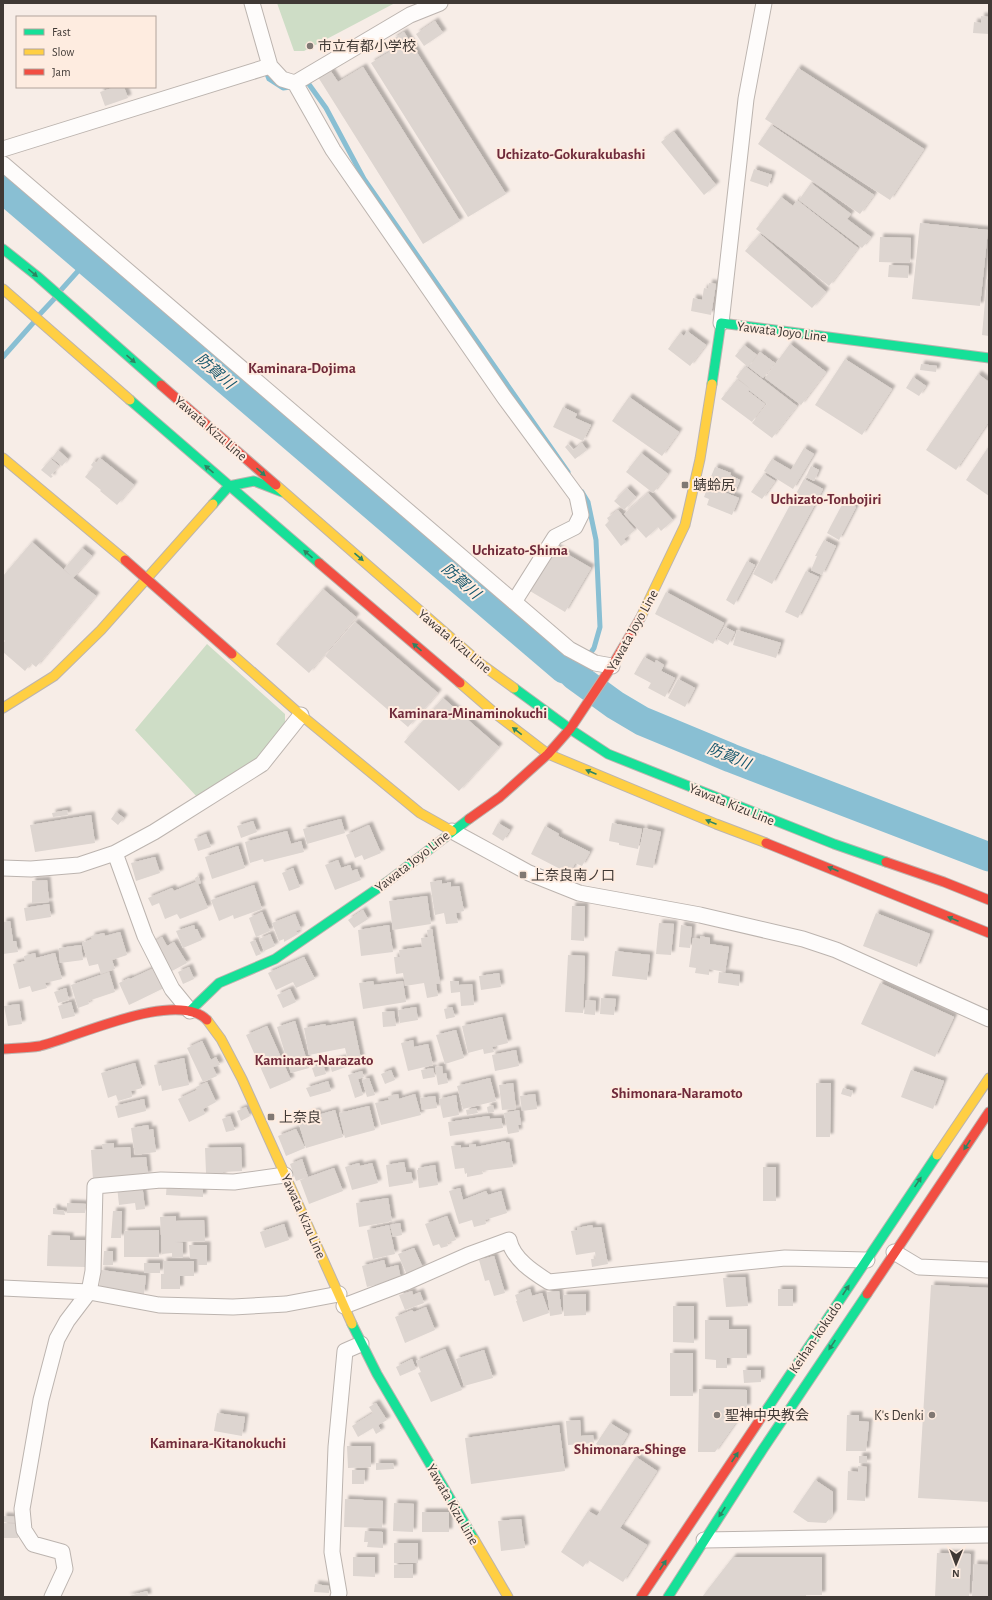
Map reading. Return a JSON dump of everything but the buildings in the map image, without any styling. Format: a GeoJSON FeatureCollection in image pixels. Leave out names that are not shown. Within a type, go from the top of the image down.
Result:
{"type":"FeatureCollection","features":[{"type":"Feature","properties":{"kind":"main road","name":"Yawata Kizu Line"},"geometry":{"type":"LineString","coordinates":[[3,249],[37,276],[481,664],[570,729],[608,754],[827,841],[989,900]]}},
{"type":"Feature","properties":{"kind":"main road","name":"Yawata Kizu Line"},"geometry":{"type":"LineString","coordinates":[[3,289],[229,486],[497,715],[548,754],[716,824],[809,859],[989,933]]}},
{"type":"Feature","properties":{"kind":"main road","name":"Yawata Joyo Line"},"geometry":{"type":"LineString","coordinates":[[190,1011],[219,983],[275,959],[388,882],[452,831],[500,797],[548,754],[570,729],[612,666],[641,618],[685,525],[700,459],[721,323],[989,358]]}},
{"type":"Feature","properties":{"kind":"main road"},"geometry":{"type":"LineString","coordinates":[[3,458],[147,579],[301,715],[420,813],[452,831]]}},
{"type":"Feature","properties":{"kind":"main road"},"geometry":{"type":"LineString","coordinates":[[3,708],[54,676],[101,630],[229,486],[254,481],[286,494]]}},
{"type":"Feature","properties":{"kind":"main road","name":"Yawata Kizu Line"},"geometry":{"type":"LineString","coordinates":[[3,1049],[39,1046],[147,1012],[172,1009],[190,1011],[206,1018],[221,1039],[242,1079],[342,1300],[360,1344],[508,1597]]}},
{"type":"Feature","properties":{"kind":"main road","name":"Keihan-kokudo"},"geometry":{"type":"LineString","coordinates":[[641,1597],[989,1078]]}},
{"type":"Feature","properties":{"kind":"main road","name":"Keihan-kokudo"},"geometry":{"type":"LineString","coordinates":[[668,1597],[763,1449],[989,1112]]}},
{"type":"Feature","properties":{"kind":"street"},"geometry":{"type":"LineString","coordinates":[[252,3],[270,66],[282,79],[295,83],[333,150],[504,397],[577,496],[581,515],[575,527],[555,537],[514,602]]}},
{"type":"Feature","properties":{"kind":"street"},"geometry":{"type":"LineString","coordinates":[[295,83],[410,15],[440,3]]}},
{"type":"Feature","properties":{"kind":"street"},"geometry":{"type":"LineString","coordinates":[[721,323],[746,99],[764,3]]}},
{"type":"Feature","properties":{"kind":"street"},"geometry":{"type":"LineString","coordinates":[[3,149],[270,66]]}},
{"type":"Feature","properties":{"kind":"street"},"geometry":{"type":"LineString","coordinates":[[3,164],[569,649],[595,663],[612,666]]}},
{"type":"Feature","properties":{"kind":"street"},"geometry":{"type":"LineString","coordinates":[[3,868],[31,869],[79,866],[115,853],[154,832],[262,764],[301,715]]}},
{"type":"Feature","properties":{"kind":"street"},"geometry":{"type":"LineString","coordinates":[[452,831],[529,873],[579,893],[700,915],[803,939],[836,950],[989,1019]]}},
{"type":"Feature","properties":{"kind":"street"},"geometry":{"type":"LineString","coordinates":[[115,853],[145,936],[172,989],[190,1011]]}},
{"type":"Feature","properties":{"kind":"street"},"geometry":{"type":"LineString","coordinates":[[52,1597],[65,1569],[62,1552],[34,1544],[24,1530],[22,1509],[41,1400],[57,1339],[67,1321],[89,1292],[93,1271],[95,1186],[161,1180],[234,1182],[285,1175]]}},
{"type":"Feature","properties":{"kind":"street"},"geometry":{"type":"LineString","coordinates":[[3,1288],[89,1292],[160,1305],[233,1307],[342,1300],[407,1282],[468,1255],[509,1240],[510,1247],[528,1269],[549,1282],[785,1258],[867,1260]]}},
{"type":"Feature","properties":{"kind":"street"},"geometry":{"type":"LineString","coordinates":[[894,1252],[919,1266],[989,1270]]}},
{"type":"Feature","properties":{"kind":"street"},"geometry":{"type":"LineString","coordinates":[[338,1597],[339,1593],[332,1552],[337,1439],[345,1352],[360,1344]]}},
{"type":"Feature","properties":{"kind":"street"},"geometry":{"type":"LineString","coordinates":[[704,1540],[989,1536]]}},
{"type":"Feature","properties":{"kind":"green space"},"geometry":{"type":"Polygon","coordinates":[[[277,3],[395,3],[304,51],[294,51],[277,3]]]}},
{"type":"Feature","properties":{"kind":"green space"},"geometry":{"type":"Polygon","coordinates":[[[207,644],[285,714],[285,726],[258,762],[198,798],[135,730],[207,644]]]}},
{"type":"Feature","properties":{"kind":"waterway"},"geometry":{"type":"LineString","coordinates":[[265,69],[269,79],[283,88],[291,87]]}},
{"type":"Feature","properties":{"kind":"waterway"},"geometry":{"type":"LineString","coordinates":[[303,84],[308,83],[326,108],[364,179],[568,472]]}},
{"type":"Feature","properties":{"kind":"waterway","name":"防賀川"},"geometry":{"type":"LineString","coordinates":[[3,189],[564,669],[569,670],[615,705],[642,721],[731,758],[989,857]]}},
{"type":"Feature","properties":{"kind":"waterway"},"geometry":{"type":"LineString","coordinates":[[61,290],[87,261]]}},
{"type":"Feature","properties":{"kind":"waterway"},"geometry":{"type":"LineString","coordinates":[[40,314],[55,298]]}},
{"type":"Feature","properties":{"kind":"waterway"},"geometry":{"type":"LineString","coordinates":[[3,357],[34,322]]}},
{"type":"Feature","properties":{"kind":"waterway"},"geometry":{"type":"LineString","coordinates":[[575,676],[594,648],[600,627],[596,540],[588,502],[582,492]]}},
{"type":"Feature","properties":{"kind":"traffic: fast"},"geometry":{"type":"LineString","coordinates":[[3,249],[37,276],[161,385]]}},
{"type":"Feature","properties":{"kind":"traffic: fast"},"geometry":{"type":"LineString","coordinates":[[712,384],[721,323],[989,358]]}},
{"type":"Feature","properties":{"kind":"traffic: fast"},"geometry":{"type":"LineString","coordinates":[[130,400],[319,563]]}},
{"type":"Feature","properties":{"kind":"traffic: fast"},"geometry":{"type":"LineString","coordinates":[[213,504],[229,486],[254,481],[282,492]]}},
{"type":"Feature","properties":{"kind":"traffic: fast"},"geometry":{"type":"LineString","coordinates":[[514,688],[570,729],[608,754],[834,844],[886,862]]}},
{"type":"Feature","properties":{"kind":"traffic: fast"},"geometry":{"type":"LineString","coordinates":[[190,1011],[219,983],[275,959],[387,882],[469,819]]}},
{"type":"Feature","properties":{"kind":"traffic: fast"},"geometry":{"type":"LineString","coordinates":[[763,1415],[937,1155]]}},
{"type":"Feature","properties":{"kind":"traffic: fast"},"geometry":{"type":"LineString","coordinates":[[668,1597],[763,1449],[867,1294]]}},
{"type":"Feature","properties":{"kind":"traffic: fast"},"geometry":{"type":"LineString","coordinates":[[352,1324],[377,1374],[474,1539]]}},
{"type":"Feature","properties":{"kind":"traffic: slow"},"geometry":{"type":"LineString","coordinates":[[3,289],[130,400]]}},
{"type":"Feature","properties":{"kind":"traffic: slow"},"geometry":{"type":"LineString","coordinates":[[641,617],[685,525],[700,459],[712,384]]}},
{"type":"Feature","properties":{"kind":"traffic: slow"},"geometry":{"type":"LineString","coordinates":[[3,458],[125,560]]}},
{"type":"Feature","properties":{"kind":"traffic: slow"},"geometry":{"type":"LineString","coordinates":[[276,485],[481,664],[514,688]]}},
{"type":"Feature","properties":{"kind":"traffic: slow"},"geometry":{"type":"LineString","coordinates":[[3,708],[54,676],[101,630],[213,504]]}},
{"type":"Feature","properties":{"kind":"traffic: slow"},"geometry":{"type":"LineString","coordinates":[[232,654],[301,715],[420,813],[452,831]]}},
{"type":"Feature","properties":{"kind":"traffic: slow"},"geometry":{"type":"LineString","coordinates":[[460,683],[497,715],[548,754],[716,824],[766,843]]}},
{"type":"Feature","properties":{"kind":"traffic: slow"},"geometry":{"type":"LineString","coordinates":[[207,1020],[221,1039],[242,1079],[352,1324]]}},
{"type":"Feature","properties":{"kind":"traffic: slow"},"geometry":{"type":"LineString","coordinates":[[937,1155],[989,1078]]}},
{"type":"Feature","properties":{"kind":"traffic: slow"},"geometry":{"type":"LineString","coordinates":[[474,1539],[508,1597]]}},
{"type":"Feature","properties":{"kind":"traffic: jam"},"geometry":{"type":"LineString","coordinates":[[161,385],[276,485]]}},
{"type":"Feature","properties":{"kind":"traffic: jam"},"geometry":{"type":"LineString","coordinates":[[125,560],[232,654]]}},
{"type":"Feature","properties":{"kind":"traffic: jam"},"geometry":{"type":"LineString","coordinates":[[319,563],[460,683]]}},
{"type":"Feature","properties":{"kind":"traffic: jam"},"geometry":{"type":"LineString","coordinates":[[469,819],[500,797],[548,754],[570,729],[612,666],[641,617]]}},
{"type":"Feature","properties":{"kind":"traffic: jam"},"geometry":{"type":"LineString","coordinates":[[766,843],[989,933]]}},
{"type":"Feature","properties":{"kind":"traffic: jam"},"geometry":{"type":"LineString","coordinates":[[886,862],[944,882],[989,900]]}},
{"type":"Feature","properties":{"kind":"traffic: jam"},"geometry":{"type":"LineString","coordinates":[[3,1049],[40,1046],[126,1018],[151,1012],[173,1010],[193,1012],[207,1020]]}},
{"type":"Feature","properties":{"kind":"traffic: jam"},"geometry":{"type":"LineString","coordinates":[[867,1294],[989,1112]]}},
{"type":"Feature","properties":{"kind":"traffic: jam"},"geometry":{"type":"LineString","coordinates":[[641,1597],[763,1415]]}},
{"type":"Feature","properties":{"kind":"place","name":"市立有都小学校"},"geometry":{"type":"Point","coordinates":[310,46]}},
{"type":"Feature","properties":{"kind":"place","name":"蜻蛉尻"},"geometry":{"type":"Point","coordinates":[685,485]}},
{"type":"Feature","properties":{"kind":"place","name":"上奈良南ノ口"},"geometry":{"type":"Point","coordinates":[523,875]}},
{"type":"Feature","properties":{"kind":"place","name":"上奈良"},"geometry":{"type":"Point","coordinates":[271,1117]}},
{"type":"Feature","properties":{"kind":"place","name":"聖神中央教会"},"geometry":{"type":"Point","coordinates":[717,1415]}},
{"type":"Feature","properties":{"kind":"place","name":"K's Denki"},"geometry":{"type":"Point","coordinates":[932,1415]}},
{"type":"Feature","properties":{"kind":"district","name":"Uchizato-Gokurakubashi"},"geometry":{"type":"Point","coordinates":[571,154]}},
{"type":"Feature","properties":{"kind":"district","name":"Kaminara-Dojima"},"geometry":{"type":"Point","coordinates":[302,368]}},
{"type":"Feature","properties":{"kind":"district","name":"Uchizato-Tonbojiri"},"geometry":{"type":"Point","coordinates":[826,499]}},
{"type":"Feature","properties":{"kind":"district","name":"Uchizato-Shima"},"geometry":{"type":"Point","coordinates":[520,550]}},
{"type":"Feature","properties":{"kind":"district","name":"Kaminara-Minaminokuchi"},"geometry":{"type":"Point","coordinates":[468,713]}},
{"type":"Feature","properties":{"kind":"district","name":"Kaminara-Narazato"},"geometry":{"type":"Point","coordinates":[314,1060]}},
{"type":"Feature","properties":{"kind":"district","name":"Shimonara-Naramoto"},"geometry":{"type":"Point","coordinates":[677,1093]}},
{"type":"Feature","properties":{"kind":"district","name":"Kaminara-Kitanokuchi"},"geometry":{"type":"Point","coordinates":[218,1443]}},
{"type":"Feature","properties":{"kind":"district","name":"Shimonara-Shinge"},"geometry":{"type":"Point","coordinates":[630,1449]}}]}
